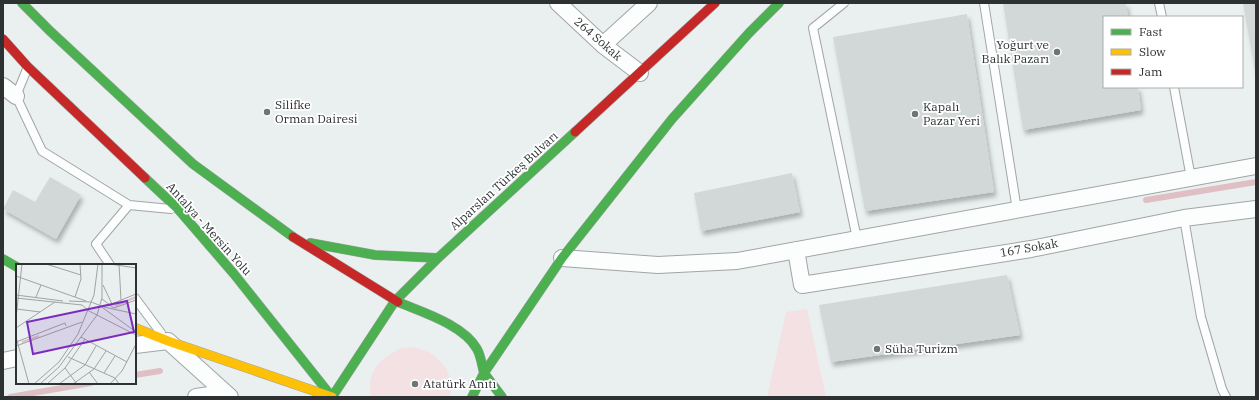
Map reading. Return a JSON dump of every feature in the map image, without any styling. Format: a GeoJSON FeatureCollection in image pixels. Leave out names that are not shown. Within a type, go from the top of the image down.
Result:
{"type":"FeatureCollection","features":[{"type":"Feature","properties":{"kind":"main road"},"geometry":{"type":"LineString","coordinates":[[22,3],[193,164],[299,241],[395,301],[446,322],[463,333],[477,349],[484,373],[502,397]]}},
{"type":"Feature","properties":{"kind":"main road","name":"Alparslan Türkeş Bulvarı"},"geometry":{"type":"LineString","coordinates":[[332,397],[395,301],[438,258],[716,3]]}},
{"type":"Feature","properties":{"kind":"main road"},"geometry":{"type":"LineString","coordinates":[[472,397],[484,373],[562,258],[672,119],[749,33],[779,3]]}},
{"type":"Feature","properties":{"kind":"main road","name":"Antalya - Mersin Yolu"},"geometry":{"type":"LineString","coordinates":[[3,39],[28,67],[178,209],[234,274],[332,397]]}},
{"type":"Feature","properties":{"kind":"main road"},"geometry":{"type":"LineString","coordinates":[[299,241],[375,255],[438,258]]}},
{"type":"Feature","properties":{"kind":"main road"},"geometry":{"type":"LineString","coordinates":[[3,259],[16,266]]}},
{"type":"Feature","properties":{"kind":"main road"},"geometry":{"type":"LineString","coordinates":[[136,328],[168,341],[332,397]]}},
{"type":"Feature","properties":{"kind":"street","name":"264 Sokak"},"geometry":{"type":"LineString","coordinates":[[558,3],[603,45],[640,73]]}},
{"type":"Feature","properties":{"kind":"street"},"geometry":{"type":"LineString","coordinates":[[603,45],[649,3]]}},
{"type":"Feature","properties":{"kind":"street"},"geometry":{"type":"LineString","coordinates":[[3,86],[16,96]]}},
{"type":"Feature","properties":{"kind":"street"},"geometry":{"type":"LineString","coordinates":[[562,258],[658,265],[737,261],[1256,166]]}},
{"type":"Feature","properties":{"kind":"street","name":"167 Sokak"},"geometry":{"type":"LineString","coordinates":[[796,250],[802,284],[1031,248],[1184,218],[1256,209]]}},
{"type":"Feature","properties":{"kind":"street"},"geometry":{"type":"LineString","coordinates":[[136,345],[168,341],[227,395]]}},
{"type":"Feature","properties":{"kind":"street"},"geometry":{"type":"LineString","coordinates":[[3,361],[16,358]]}},
{"type":"Feature","properties":{"kind":"street"},"geometry":{"type":"LineString","coordinates":[[196,397],[227,395]]}},
{"type":"Feature","properties":{"kind":"lane"},"geometry":{"type":"LineString","coordinates":[[844,3],[813,28],[857,239]]}},
{"type":"Feature","properties":{"kind":"lane"},"geometry":{"type":"LineString","coordinates":[[984,3],[1018,210]]}},
{"type":"Feature","properties":{"kind":"lane"},"geometry":{"type":"LineString","coordinates":[[1159,3],[1162,16]]}},
{"type":"Feature","properties":{"kind":"lane"},"geometry":{"type":"LineString","coordinates":[[28,67],[16,96],[42,151],[129,205],[178,209]]}},
{"type":"Feature","properties":{"kind":"lane"},"geometry":{"type":"LineString","coordinates":[[1174,88],[1191,178]]}},
{"type":"Feature","properties":{"kind":"lane"},"geometry":{"type":"LineString","coordinates":[[109,264],[96,244],[129,205]]}},
{"type":"Feature","properties":{"kind":"lane"},"geometry":{"type":"LineString","coordinates":[[1184,218],[1201,316],[1222,389],[1226,397]]}},
{"type":"Feature","properties":{"kind":"lane"},"geometry":{"type":"LineString","coordinates":[[136,299],[168,341]]}},
{"type":"Feature","properties":{"kind":"shaded area"},"geometry":{"type":"Polygon","coordinates":[[[807,309],[826,397],[767,397],[786,312],[807,309]]]}},
{"type":"Feature","properties":{"kind":"shaded area"},"geometry":{"type":"Polygon","coordinates":[[[401,348],[417,348],[439,360],[448,373],[451,388],[450,397],[371,397],[371,380],[376,367],[387,356],[401,348]]]}},
{"type":"Feature","properties":{"kind":"building","name":"Yoğurt ve Balık Pazarı"},"geometry":{"type":"Polygon","coordinates":[[[1003,3],[1126,3],[1128,16],[1103,16],[1103,88],[1138,88],[1141,110],[1023,130],[1003,3]]]}},
{"type":"Feature","properties":{"kind":"building"},"geometry":{"type":"Polygon","coordinates":[[[1243,3],[1256,3],[1256,71],[1255,71],[1243,3]]]}},
{"type":"Feature","properties":{"kind":"building","name":"Kapalı Pazar Yeri"},"geometry":{"type":"Polygon","coordinates":[[[967,14],[994,192],[865,211],[833,37],[967,14]]]}},
{"type":"Feature","properties":{"kind":"building"},"geometry":{"type":"Polygon","coordinates":[[[792,173],[800,212],[701,231],[694,193],[792,173]]]}},
{"type":"Feature","properties":{"kind":"building"},"geometry":{"type":"Polygon","coordinates":[[[50,177],[81,195],[56,239],[3,209],[13,190],[35,202],[50,177]]]}},
{"type":"Feature","properties":{"kind":"building"},"geometry":{"type":"Polygon","coordinates":[[[1007,275],[1020,335],[831,362],[819,305],[1007,275]]]}},
{"type":"Feature","properties":{"kind":"waterway"},"geometry":{"type":"LineString","coordinates":[[1146,200],[1256,182]]}},
{"type":"Feature","properties":{"kind":"waterway"},"geometry":{"type":"LineString","coordinates":[[136,375],[160,371]]}},
{"type":"Feature","properties":{"kind":"waterway"},"geometry":{"type":"LineString","coordinates":[[10,397],[85,384]]}},
{"type":"Feature","properties":{"kind":"traffic: fast"},"geometry":{"type":"LineString","coordinates":[[22,3],[193,164],[293,237]]}},
{"type":"Feature","properties":{"kind":"traffic: fast"},"geometry":{"type":"LineString","coordinates":[[472,397],[484,373],[562,258],[672,119],[749,33],[779,3]]}},
{"type":"Feature","properties":{"kind":"traffic: fast"},"geometry":{"type":"LineString","coordinates":[[332,397],[395,301],[438,258],[575,132]]}},
{"type":"Feature","properties":{"kind":"traffic: fast"},"geometry":{"type":"LineString","coordinates":[[145,178],[178,209],[234,274],[332,397]]}},
{"type":"Feature","properties":{"kind":"traffic: fast"},"geometry":{"type":"LineString","coordinates":[[310,243],[375,255],[438,258]]}},
{"type":"Feature","properties":{"kind":"traffic: fast"},"geometry":{"type":"LineString","coordinates":[[3,259],[16,266]]}},
{"type":"Feature","properties":{"kind":"traffic: fast"},"geometry":{"type":"LineString","coordinates":[[398,302],[442,320],[463,333],[471,340],[477,349],[484,373]]}},
{"type":"Feature","properties":{"kind":"traffic: fast"},"geometry":{"type":"LineString","coordinates":[[484,373],[502,397]]}},
{"type":"Feature","properties":{"kind":"traffic: slow"},"geometry":{"type":"LineString","coordinates":[[136,328],[168,341],[332,397]]}},
{"type":"Feature","properties":{"kind":"traffic: jam"},"geometry":{"type":"LineString","coordinates":[[575,132],[715,3]]}},
{"type":"Feature","properties":{"kind":"traffic: jam"},"geometry":{"type":"LineString","coordinates":[[3,39],[28,67],[145,178]]}},
{"type":"Feature","properties":{"kind":"traffic: jam"},"geometry":{"type":"LineString","coordinates":[[293,237],[398,302]]}},
{"type":"Feature","properties":{"kind":"place","name":"Yoğurt ve Balık Pazarı"},"geometry":{"type":"Point","coordinates":[1057,52]}},
{"type":"Feature","properties":{"kind":"place","name":"Silifke Orman Dairesi"},"geometry":{"type":"Point","coordinates":[267,112]}},
{"type":"Feature","properties":{"kind":"place","name":"Kapalı Pazar Yeri"},"geometry":{"type":"Point","coordinates":[915,114]}},
{"type":"Feature","properties":{"kind":"place","name":"Süha Turizm"},"geometry":{"type":"Point","coordinates":[877,349]}},
{"type":"Feature","properties":{"kind":"place","name":"Atatürk Anıtı"},"geometry":{"type":"Point","coordinates":[415,384]}}]}
